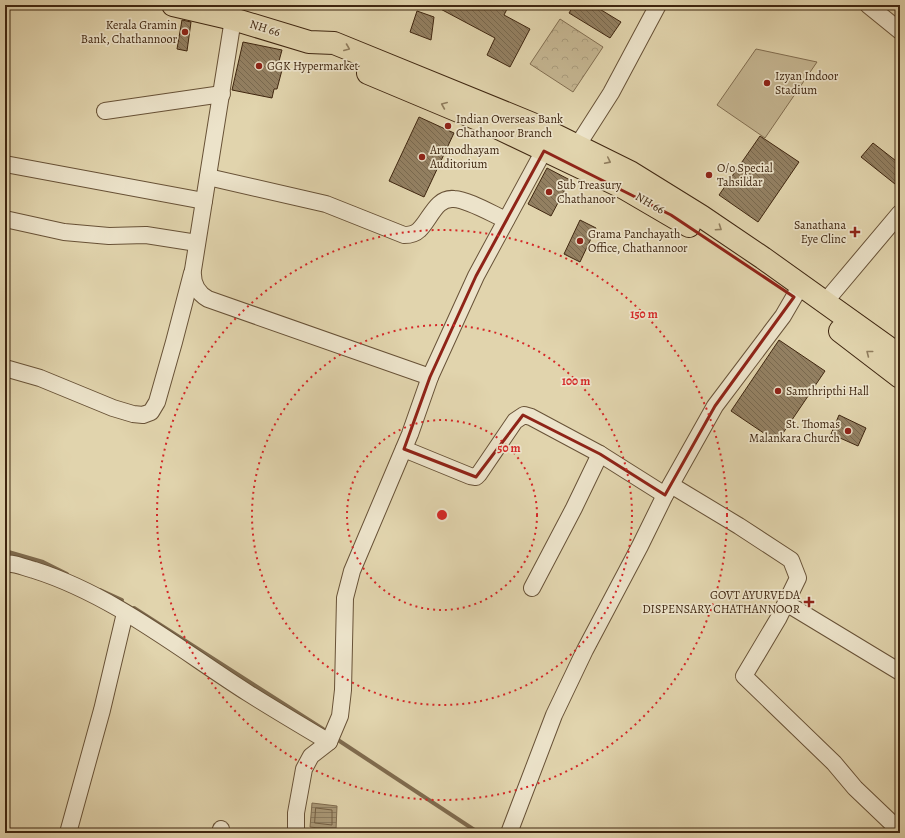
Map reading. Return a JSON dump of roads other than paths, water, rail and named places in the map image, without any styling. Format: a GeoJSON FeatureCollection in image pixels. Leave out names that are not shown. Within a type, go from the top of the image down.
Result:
{"type":"FeatureCollection","features":[{"type":"Feature","properties":{"kind":"highway","name":"NH 66"},"geometry":{"type":"LineString","coordinates":[[173,5],[233,19],[310,42],[327,56],[492,126],[548,142],[572,154],[624,188],[797,291],[825,302],[900,356]]}},
{"type":"Feature","properties":{"kind":"highway","name":"NH 66"},"geometry":{"type":"LineString","coordinates":[[797,291],[817,313],[900,377]]}},
{"type":"Feature","properties":{"kind":"street"},"geometry":{"type":"LineString","coordinates":[[572,154],[611,93],[658,5]]}},
{"type":"Feature","properties":{"kind":"street"},"geometry":{"type":"LineString","coordinates":[[868,5],[900,31]]}},
{"type":"Feature","properties":{"kind":"street"},"geometry":{"type":"LineString","coordinates":[[5,368],[40,378],[112,408],[133,414],[143,415],[151,412],[157,402],[193,270],[233,19]]}},
{"type":"Feature","properties":{"kind":"street"},"geometry":{"type":"LineString","coordinates":[[104,111],[222,94]]}},
{"type":"Feature","properties":{"kind":"street"},"geometry":{"type":"LineString","coordinates":[[296,833],[296,813],[304,769],[311,756],[329,742],[340,716],[343,690],[344,608],[349,579],[404,450],[430,377],[476,276],[548,142]]}},
{"type":"Feature","properties":{"kind":"street"},"geometry":{"type":"LineString","coordinates":[[5,164],[204,201]]}},
{"type":"Feature","properties":{"kind":"street"},"geometry":{"type":"LineString","coordinates":[[208,176],[326,204],[398,234],[404,235],[412,234],[418,231],[438,205],[448,199],[463,201],[506,220]]}},
{"type":"Feature","properties":{"kind":"street"},"geometry":{"type":"LineString","coordinates":[[825,302],[900,213]]}},
{"type":"Feature","properties":{"kind":"street"},"geometry":{"type":"LineString","coordinates":[[5,219],[64,232],[109,236],[146,235],[197,243]]}},
{"type":"Feature","properties":{"kind":"street"},"geometry":{"type":"LineString","coordinates":[[193,270],[193,278],[196,287],[200,294],[208,299],[430,377]]}},
{"type":"Feature","properties":{"kind":"street"},"geometry":{"type":"LineString","coordinates":[[510,831],[554,715],[585,650],[668,490],[715,406],[783,316],[797,291]]}},
{"type":"Feature","properties":{"kind":"street"},"geometry":{"type":"LineString","coordinates":[[404,450],[476,477],[480,474],[515,421],[524,415],[531,417],[739,526],[791,560],[798,578],[778,619],[744,676],[834,763],[855,788],[900,831]]}},
{"type":"Feature","properties":{"kind":"street"},"geometry":{"type":"LineString","coordinates":[[532,588],[574,508],[600,454]]}},
{"type":"Feature","properties":{"kind":"street"},"geometry":{"type":"LineString","coordinates":[[5,564],[14,564],[50,576],[96,596],[125,613],[249,694],[329,742]]}},
{"type":"Feature","properties":{"kind":"street"},"geometry":{"type":"LineString","coordinates":[[786,603],[900,672]]}},
{"type":"Feature","properties":{"kind":"street"},"geometry":{"type":"LineString","coordinates":[[68,833],[102,710],[125,613]]}},
{"type":"Feature","properties":{"kind":"water"},"geometry":{"type":"Polygon","coordinates":[[[312,803],[337,806],[336,830],[310,827],[312,803]]]}},
{"type":"Feature","properties":{"kind":"waterway"},"geometry":{"type":"LineString","coordinates":[[5,551],[43,562],[67,574]]}},
{"type":"Feature","properties":{"kind":"waterway"},"geometry":{"type":"LineString","coordinates":[[100,590],[122,600]]}},
{"type":"Feature","properties":{"kind":"waterway"},"geometry":{"type":"LineString","coordinates":[[134,608],[323,729]]}},
{"type":"Feature","properties":{"kind":"waterway"},"geometry":{"type":"LineString","coordinates":[[338,740],[479,833]]}},
{"type":"Feature","properties":{"kind":"place","name":"Kerala Gramin Bank, Chathannoor"},"geometry":{"type":"Point","coordinates":[185,32]}},
{"type":"Feature","properties":{"kind":"place","name":"GGK Hypermarket"},"geometry":{"type":"Point","coordinates":[259,66]}},
{"type":"Feature","properties":{"kind":"place","name":"Izyan Indoor Stadium"},"geometry":{"type":"Point","coordinates":[767,83]}},
{"type":"Feature","properties":{"kind":"place","name":"Indian Overseas Bank Chathanoor Branch"},"geometry":{"type":"Point","coordinates":[448,126]}},
{"type":"Feature","properties":{"kind":"place","name":"Arunodhayam Auditorium"},"geometry":{"type":"Point","coordinates":[422,157]}},
{"type":"Feature","properties":{"kind":"place","name":"O/o Special Tahsildar"},"geometry":{"type":"Point","coordinates":[709,175]}},
{"type":"Feature","properties":{"kind":"place","name":"Sub Treasury Chathanoor"},"geometry":{"type":"Point","coordinates":[549,192]}},
{"type":"Feature","properties":{"kind":"place","name":"Sanathana Eye Clinc"},"geometry":{"type":"Point","coordinates":[855,232]}},
{"type":"Feature","properties":{"kind":"place","name":"Grama Panchayath Office, Chathannoor"},"geometry":{"type":"Point","coordinates":[580,241]}},
{"type":"Feature","properties":{"kind":"place","name":"Samthripthi Hall"},"geometry":{"type":"Point","coordinates":[778,391]}},
{"type":"Feature","properties":{"kind":"place","name":"St. Thomas Malankara Church"},"geometry":{"type":"Point","coordinates":[848,431]}},
{"type":"Feature","properties":{"kind":"place","name":"GOVT AYURVEDA DISPENSARY CHATHANNOOR"},"geometry":{"type":"Point","coordinates":[809,602]}}]}
